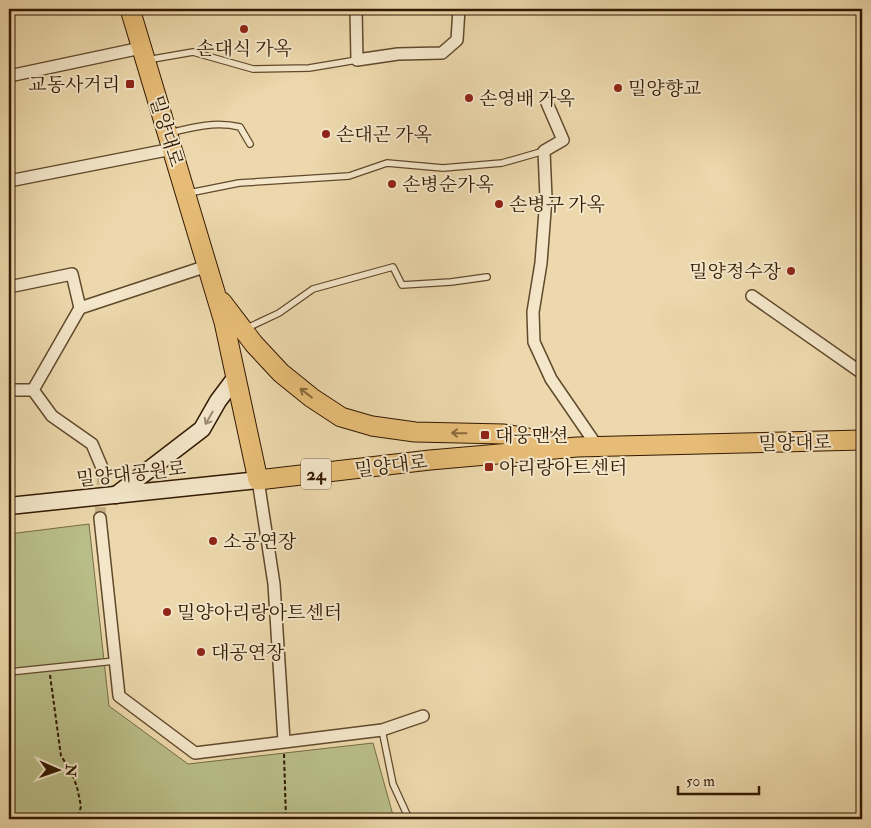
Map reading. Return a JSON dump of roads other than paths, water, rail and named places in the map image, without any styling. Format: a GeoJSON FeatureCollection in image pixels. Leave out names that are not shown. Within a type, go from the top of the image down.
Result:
{"type":"FeatureCollection","features":[{"type":"Feature","properties":{"kind":"main road","name":"밀양대로"},"geometry":{"type":"LineString","coordinates":[[130,9],[224,322],[258,480],[430,460],[577,447],[862,440]]}},
{"type":"Feature","properties":{"kind":"main road"},"geometry":{"type":"LineString","coordinates":[[216,294],[243,330],[281,374],[341,417],[372,426],[415,432],[504,434],[577,447]]}},
{"type":"Feature","properties":{"kind":"main road"},"geometry":{"type":"LineString","coordinates":[[115,495],[202,429],[218,401],[236,377]]}},
{"type":"Feature","properties":{"kind":"main road","name":"밀양대공원로"},"geometry":{"type":"LineString","coordinates":[[9,506],[258,480]]}},
{"type":"Feature","properties":{"kind":"street"},"geometry":{"type":"LineString","coordinates":[[356,9],[357,60],[398,54],[442,53],[457,40],[459,9]]}},
{"type":"Feature","properties":{"kind":"street"},"geometry":{"type":"LineString","coordinates":[[9,76],[143,54]]}},
{"type":"Feature","properties":{"kind":"street"},"geometry":{"type":"LineString","coordinates":[[547,103],[563,140],[544,152],[546,198],[541,263],[534,312],[534,342],[551,379],[597,446]]}},
{"type":"Feature","properties":{"kind":"street"},"geometry":{"type":"LineString","coordinates":[[9,181],[170,141]]}},
{"type":"Feature","properties":{"kind":"street"},"geometry":{"type":"LineString","coordinates":[[33,390],[80,308],[207,266]]}},
{"type":"Feature","properties":{"kind":"street"},"geometry":{"type":"LineString","coordinates":[[9,287],[72,274],[80,308]]}},
{"type":"Feature","properties":{"kind":"street"},"geometry":{"type":"LineString","coordinates":[[752,296],[862,373]]}},
{"type":"Feature","properties":{"kind":"street"},"geometry":{"type":"LineString","coordinates":[[9,390],[33,390]]}},
{"type":"Feature","properties":{"kind":"street"},"geometry":{"type":"LineString","coordinates":[[33,390],[52,416],[92,444],[102,470]]}},
{"type":"Feature","properties":{"kind":"street"},"geometry":{"type":"LineString","coordinates":[[258,480],[274,584],[284,741]]}},
{"type":"Feature","properties":{"kind":"street"},"geometry":{"type":"LineString","coordinates":[[100,518],[119,696],[195,753],[382,730],[423,716]]}},
{"type":"Feature","properties":{"kind":"lane"},"geometry":{"type":"LineString","coordinates":[[39,9],[46,9]]}},
{"type":"Feature","properties":{"kind":"lane"},"geometry":{"type":"LineString","coordinates":[[143,54],[193,52],[254,69],[309,68],[357,60]]}},
{"type":"Feature","properties":{"kind":"lane"},"geometry":{"type":"LineString","coordinates":[[170,141],[203,125],[226,123],[240,127],[250,144]]}},
{"type":"Feature","properties":{"kind":"lane"},"geometry":{"type":"LineString","coordinates":[[186,193],[239,183],[349,176],[386,163],[443,168],[502,163],[544,152]]}},
{"type":"Feature","properties":{"kind":"lane"},"geometry":{"type":"LineString","coordinates":[[243,330],[279,313],[313,289],[393,268],[402,284],[451,282],[487,277]]}},
{"type":"Feature","properties":{"kind":"lane"},"geometry":{"type":"LineString","coordinates":[[9,672],[115,661]]}},
{"type":"Feature","properties":{"kind":"lane"},"geometry":{"type":"LineString","coordinates":[[382,730],[393,784],[409,819]]}},
{"type":"Feature","properties":{"kind":"tunnel"},"geometry":{"type":"LineString","coordinates":[[100,518],[103,470]]}},
{"type":"Feature","properties":{"kind":"place","name":"손대식 가옥"},"geometry":{"type":"Point","coordinates":[244,29]}},
{"type":"Feature","properties":{"kind":"place","name":"교동사거리"},"geometry":{"type":"Point","coordinates":[130,84]}},
{"type":"Feature","properties":{"kind":"place","name":"밀양향교"},"geometry":{"type":"Point","coordinates":[618,88]}},
{"type":"Feature","properties":{"kind":"place","name":"손영배 가옥"},"geometry":{"type":"Point","coordinates":[469,98]}},
{"type":"Feature","properties":{"kind":"place","name":"손대곤 가옥"},"geometry":{"type":"Point","coordinates":[326,134]}},
{"type":"Feature","properties":{"kind":"place","name":"손병순가옥"},"geometry":{"type":"Point","coordinates":[392,184]}},
{"type":"Feature","properties":{"kind":"place","name":"손병구 가옥"},"geometry":{"type":"Point","coordinates":[499,204]}},
{"type":"Feature","properties":{"kind":"place","name":"밀양정수장"},"geometry":{"type":"Point","coordinates":[791,271]}},
{"type":"Feature","properties":{"kind":"place","name":"대웅맨션"},"geometry":{"type":"Point","coordinates":[485,435]}},
{"type":"Feature","properties":{"kind":"place","name":"아리랑아트센터"},"geometry":{"type":"Point","coordinates":[489,467]}},
{"type":"Feature","properties":{"kind":"place","name":"소공연장"},"geometry":{"type":"Point","coordinates":[213,541]}},
{"type":"Feature","properties":{"kind":"place","name":"밀양아리랑아트센터"},"geometry":{"type":"Point","coordinates":[167,612]}},
{"type":"Feature","properties":{"kind":"place","name":"대공연장"},"geometry":{"type":"Point","coordinates":[201,652]}}]}
